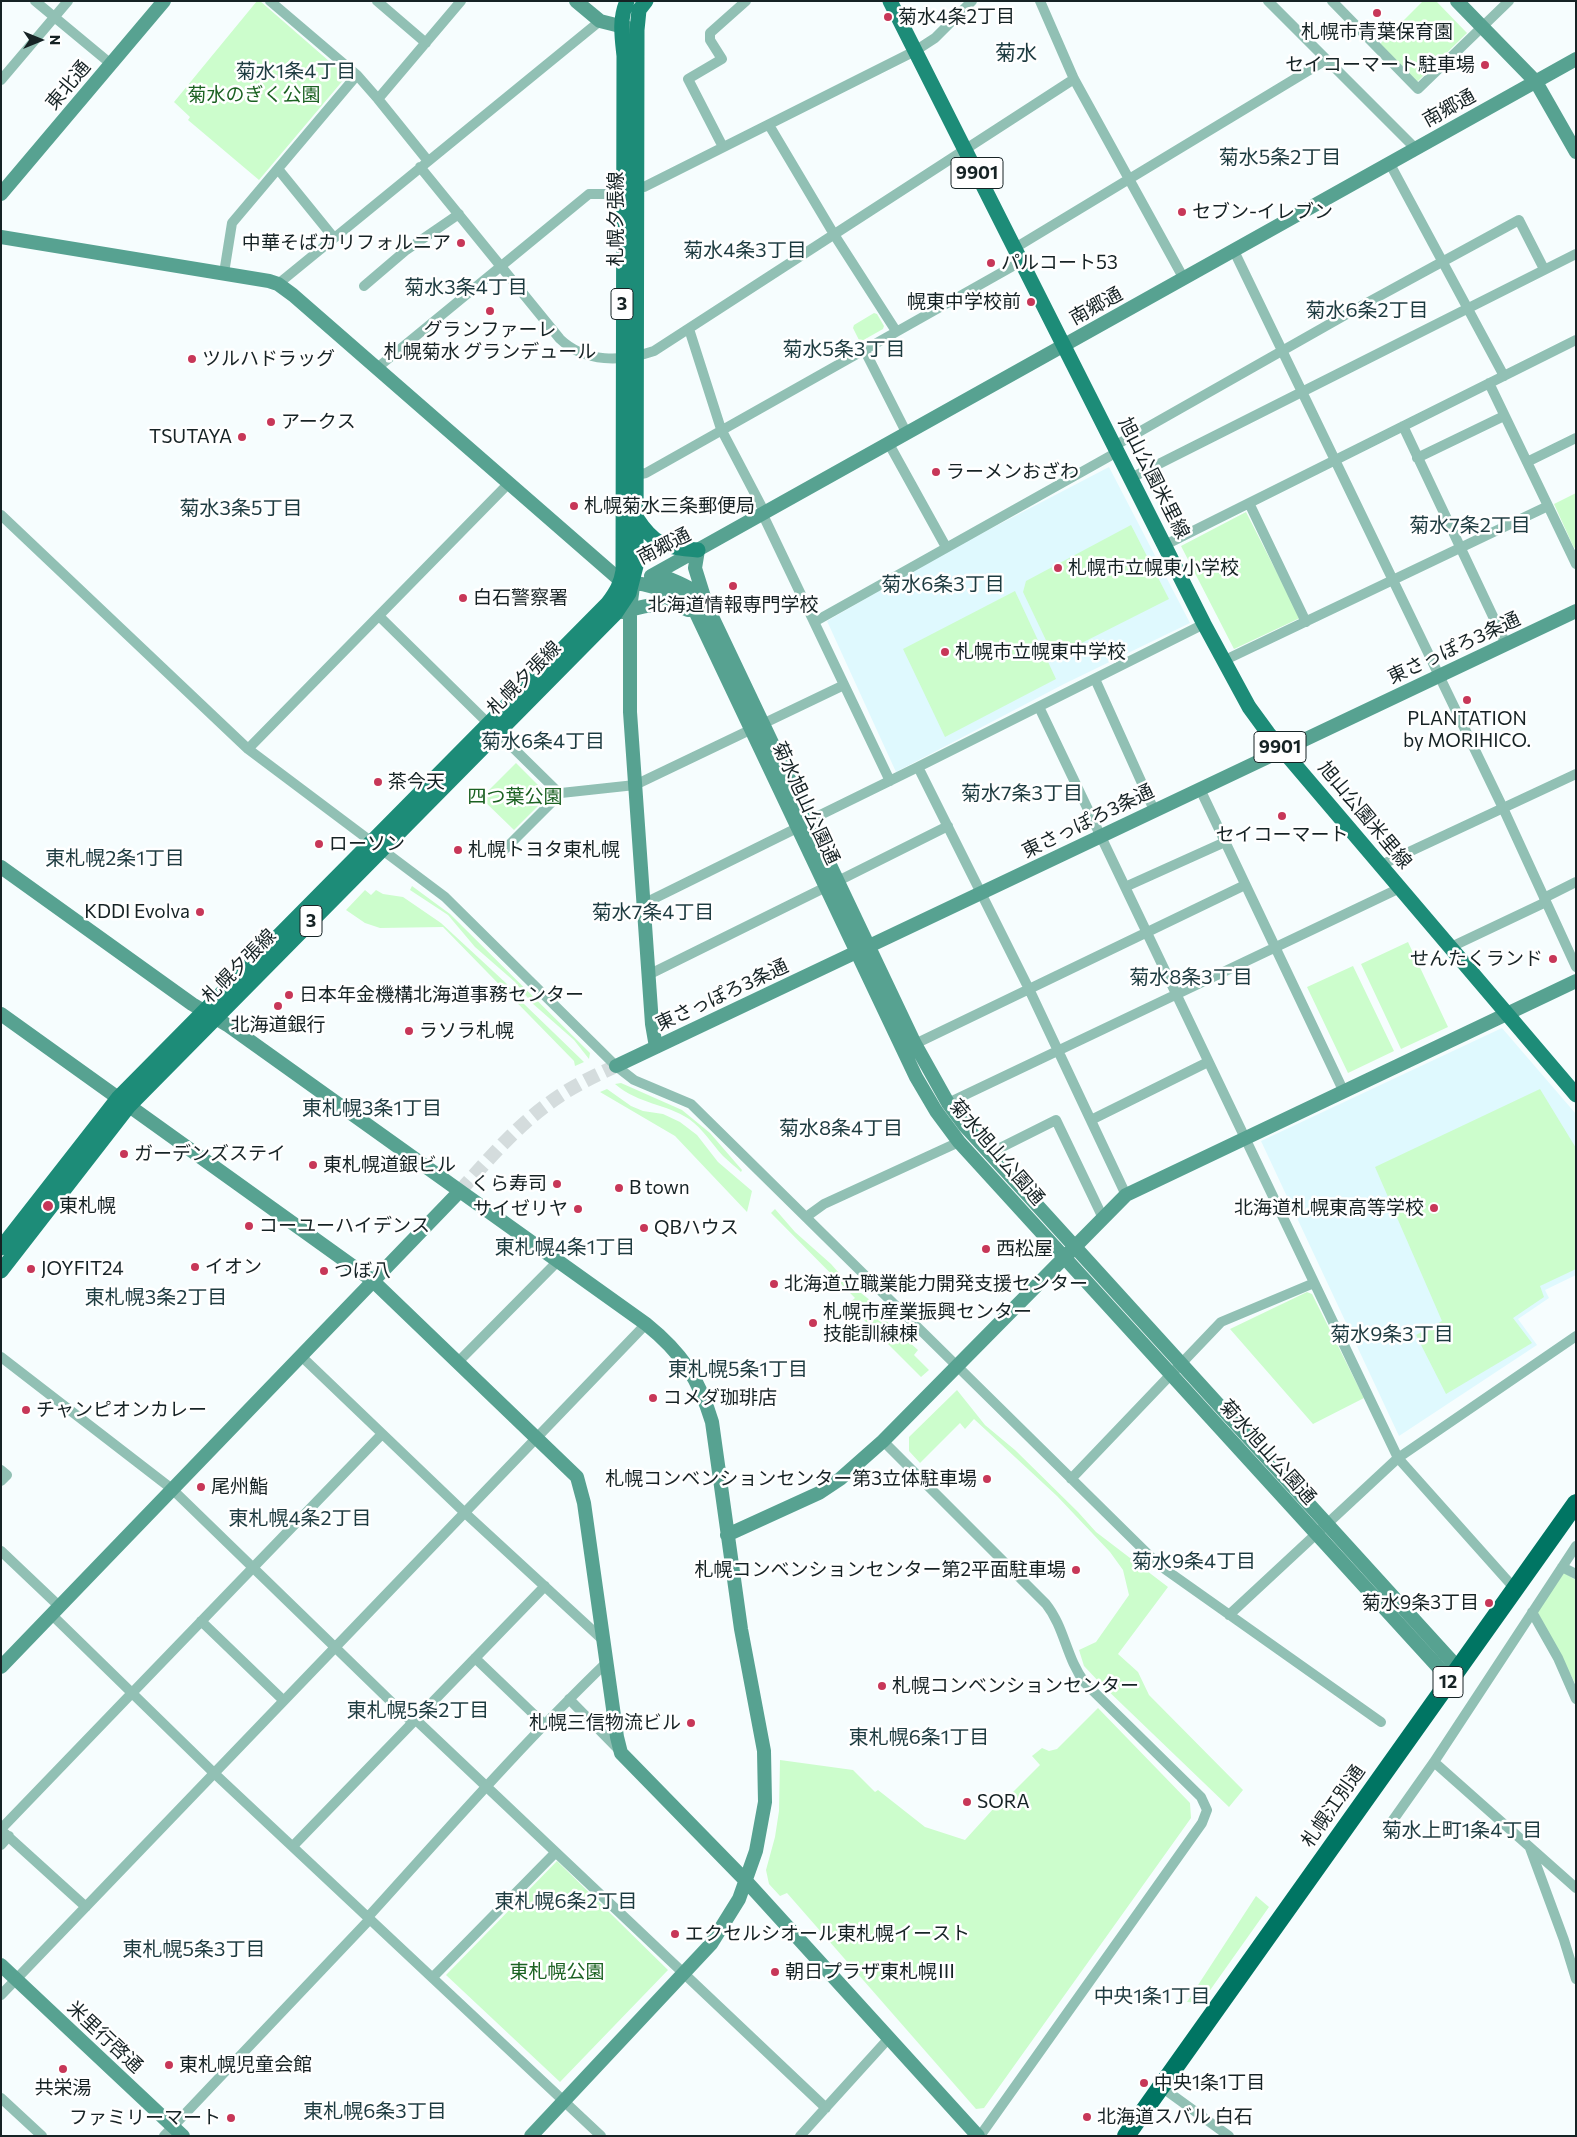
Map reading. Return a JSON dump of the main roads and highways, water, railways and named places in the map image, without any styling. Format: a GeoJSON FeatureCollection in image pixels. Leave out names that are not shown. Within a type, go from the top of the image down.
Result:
{"type":"FeatureCollection","features":[{"type":"Feature","properties":{"kind":"highway","name":"札幌江別通"},"geometry":{"type":"LineString","coordinates":[[1128,2135],[1160,2086],[1515,1589],[1573,1511]]}},
{"type":"Feature","properties":{"kind":"main road","name":"札幌夕張線"},"geometry":{"type":"LineString","coordinates":[[492,728],[615,614],[624,603],[627,582],[629,190],[624,56],[621,26],[623,10],[627,1]]}},
{"type":"Feature","properties":{"kind":"main road","name":"旭山公園米里線"},"geometry":{"type":"LineString","coordinates":[[890,1],[1117,448],[1204,624],[1249,707],[1283,750],[1576,1095]]}},
{"type":"Feature","properties":{"kind":"main road","name":"札幌夕張線"},"geometry":{"type":"LineString","coordinates":[[629,190],[637,30],[639,10],[643,2]]}},
{"type":"Feature","properties":{"kind":"main road","name":"札幌夕張線"},"geometry":{"type":"LineString","coordinates":[[1,1248],[124,1102],[492,728],[627,582],[636,566],[636,474],[629,356]]}},
{"type":"Feature","properties":{"kind":"main road"},"geometry":{"type":"LineString","coordinates":[[636,517],[649,535],[660,543],[675,548],[698,550]]}},
{"type":"Feature","properties":{"kind":"main road","name":"札幌夕張線"},"geometry":{"type":"LineString","coordinates":[[1,1271],[124,1102]]}},
{"type":"Feature","properties":{"kind":"tunnel"},"geometry":{"type":"LineString","coordinates":[[460,1191],[502,1145],[536,1113],[572,1088],[616,1066]]}},
{"type":"Feature","properties":{"kind":"place","name":"札幌市青葉保育園"},"geometry":{"type":"Point","coordinates":[1377,13]}},
{"type":"Feature","properties":{"kind":"place","name":"菊水4条2丁目"},"geometry":{"type":"Point","coordinates":[888,17]}},
{"type":"Feature","properties":{"kind":"place","name":"セイコーマート駐車場"},"geometry":{"type":"Point","coordinates":[1485,65]}},
{"type":"Feature","properties":{"kind":"place","name":"セブン-イレブン"},"geometry":{"type":"Point","coordinates":[1182,212]}},
{"type":"Feature","properties":{"kind":"place","name":"中華そばカリフォルニア"},"geometry":{"type":"Point","coordinates":[461,243]}},
{"type":"Feature","properties":{"kind":"place","name":"パルコート53"},"geometry":{"type":"Point","coordinates":[991,263]}},
{"type":"Feature","properties":{"kind":"place","name":"幌東中学校前"},"geometry":{"type":"Point","coordinates":[1031,302]}},
{"type":"Feature","properties":{"kind":"place","name":"グランファーレ 札幌菊水 グランデュール"},"geometry":{"type":"Point","coordinates":[490,311]}},
{"type":"Feature","properties":{"kind":"place","name":"ツルハドラッグ"},"geometry":{"type":"Point","coordinates":[192,359]}},
{"type":"Feature","properties":{"kind":"place","name":"アークス"},"geometry":{"type":"Point","coordinates":[271,422]}},
{"type":"Feature","properties":{"kind":"place","name":"TSUTAYA"},"geometry":{"type":"Point","coordinates":[242,437]}},
{"type":"Feature","properties":{"kind":"place","name":"ラーメンおざわ"},"geometry":{"type":"Point","coordinates":[936,472]}},
{"type":"Feature","properties":{"kind":"place","name":"札幌菊水三条郵便局"},"geometry":{"type":"Point","coordinates":[574,506]}},
{"type":"Feature","properties":{"kind":"place","name":"札幌市立幌東小学校"},"geometry":{"type":"Point","coordinates":[1058,568]}},
{"type":"Feature","properties":{"kind":"place","name":"北海道情報専門学校"},"geometry":{"type":"Point","coordinates":[733,586]}},
{"type":"Feature","properties":{"kind":"place","name":"白石警察署"},"geometry":{"type":"Point","coordinates":[463,598]}},
{"type":"Feature","properties":{"kind":"place","name":"札幌市立幌東中学校"},"geometry":{"type":"Point","coordinates":[945,652]}},
{"type":"Feature","properties":{"kind":"place","name":"PLANTATION by MORIHICO."},"geometry":{"type":"Point","coordinates":[1467,700]}},
{"type":"Feature","properties":{"kind":"place","name":"茶今天"},"geometry":{"type":"Point","coordinates":[378,782]}},
{"type":"Feature","properties":{"kind":"place","name":"セイコーマート"},"geometry":{"type":"Point","coordinates":[1282,816]}},
{"type":"Feature","properties":{"kind":"place","name":"ローソン"},"geometry":{"type":"Point","coordinates":[319,844]}},
{"type":"Feature","properties":{"kind":"place","name":"札幌トヨタ東札幌"},"geometry":{"type":"Point","coordinates":[458,850]}},
{"type":"Feature","properties":{"kind":"place","name":"KDDI Evolva"},"geometry":{"type":"Point","coordinates":[200,912]}},
{"type":"Feature","properties":{"kind":"place","name":"せんたくランド"},"geometry":{"type":"Point","coordinates":[1553,959]}},
{"type":"Feature","properties":{"kind":"place","name":"日本年金機構北海道事務センター"},"geometry":{"type":"Point","coordinates":[289,995]}},
{"type":"Feature","properties":{"kind":"place","name":"北海道銀行"},"geometry":{"type":"Point","coordinates":[278,1006]}},
{"type":"Feature","properties":{"kind":"place","name":"ラソラ札幌"},"geometry":{"type":"Point","coordinates":[409,1031]}},
{"type":"Feature","properties":{"kind":"place","name":"ガーデンズステイ"},"geometry":{"type":"Point","coordinates":[124,1154]}},
{"type":"Feature","properties":{"kind":"place","name":"東札幌道銀ビル"},"geometry":{"type":"Point","coordinates":[313,1165]}},
{"type":"Feature","properties":{"kind":"place","name":"くら寿司"},"geometry":{"type":"Point","coordinates":[557,1184]}},
{"type":"Feature","properties":{"kind":"place","name":"B town"},"geometry":{"type":"Point","coordinates":[619,1188]}},
{"type":"Feature","properties":{"kind":"place","name":"東札幌"},"geometry":{"type":"Point","coordinates":[48,1206]}},
{"type":"Feature","properties":{"kind":"place","name":"北海道札幌東高等学校"},"geometry":{"type":"Point","coordinates":[1434,1208]}},
{"type":"Feature","properties":{"kind":"place","name":"サイゼリヤ"},"geometry":{"type":"Point","coordinates":[578,1209]}},
{"type":"Feature","properties":{"kind":"place","name":"コーユーハイデンス"},"geometry":{"type":"Point","coordinates":[249,1226]}},
{"type":"Feature","properties":{"kind":"place","name":"QBハウス"},"geometry":{"type":"Point","coordinates":[644,1228]}},
{"type":"Feature","properties":{"kind":"place","name":"西松屋"},"geometry":{"type":"Point","coordinates":[986,1249]}},
{"type":"Feature","properties":{"kind":"place","name":"イオン"},"geometry":{"type":"Point","coordinates":[195,1267]}},
{"type":"Feature","properties":{"kind":"place","name":"JOYFIT24"},"geometry":{"type":"Point","coordinates":[31,1269]}},
{"type":"Feature","properties":{"kind":"place","name":"つぼ八"},"geometry":{"type":"Point","coordinates":[324,1271]}},
{"type":"Feature","properties":{"kind":"place","name":"北海道立職業能力開発支援センター"},"geometry":{"type":"Point","coordinates":[774,1284]}},
{"type":"Feature","properties":{"kind":"place","name":"札幌市産業振興センター 技能訓練棟"},"geometry":{"type":"Point","coordinates":[813,1323]}},
{"type":"Feature","properties":{"kind":"place","name":"コメダ珈琲店"},"geometry":{"type":"Point","coordinates":[653,1398]}},
{"type":"Feature","properties":{"kind":"place","name":"チャンピオンカレー"},"geometry":{"type":"Point","coordinates":[26,1410]}},
{"type":"Feature","properties":{"kind":"place","name":"札幌コンベンションセンター第3立体駐車場"},"geometry":{"type":"Point","coordinates":[987,1479]}},
{"type":"Feature","properties":{"kind":"place","name":"尾州鮨"},"geometry":{"type":"Point","coordinates":[201,1487]}},
{"type":"Feature","properties":{"kind":"place","name":"札幌コンベンションセンター第2平面駐車場"},"geometry":{"type":"Point","coordinates":[1076,1570]}},
{"type":"Feature","properties":{"kind":"place","name":"菊水9条3丁目"},"geometry":{"type":"Point","coordinates":[1489,1603]}},
{"type":"Feature","properties":{"kind":"place","name":"札幌コンベンションセンター"},"geometry":{"type":"Point","coordinates":[882,1686]}},
{"type":"Feature","properties":{"kind":"place","name":"札幌三信物流ビル"},"geometry":{"type":"Point","coordinates":[691,1723]}},
{"type":"Feature","properties":{"kind":"place","name":"SORA"},"geometry":{"type":"Point","coordinates":[967,1802]}},
{"type":"Feature","properties":{"kind":"place","name":"エクセルシオール東札幌イースト"},"geometry":{"type":"Point","coordinates":[675,1934]}},
{"type":"Feature","properties":{"kind":"place","name":"朝日プラザ東札幌Ⅲ"},"geometry":{"type":"Point","coordinates":[775,1972]}},
{"type":"Feature","properties":{"kind":"place","name":"東札幌児童会館"},"geometry":{"type":"Point","coordinates":[169,2065]}},
{"type":"Feature","properties":{"kind":"place","name":"共栄湯"},"geometry":{"type":"Point","coordinates":[63,2069]}},
{"type":"Feature","properties":{"kind":"place","name":"中央1条1丁目"},"geometry":{"type":"Point","coordinates":[1144,2083]}},
{"type":"Feature","properties":{"kind":"place","name":"北海道スバル 白石"},"geometry":{"type":"Point","coordinates":[1087,2117]}},
{"type":"Feature","properties":{"kind":"place","name":"ファミリーマート"},"geometry":{"type":"Point","coordinates":[231,2118]}},
{"type":"Feature","properties":{"kind":"district","name":"菊水"},"geometry":{"type":"Point","coordinates":[1016,53]}},
{"type":"Feature","properties":{"kind":"district","name":"菊水1条4丁目"},"geometry":{"type":"Point","coordinates":[296,71]}},
{"type":"Feature","properties":{"kind":"district","name":"菊水5条2丁目"},"geometry":{"type":"Point","coordinates":[1280,157]}},
{"type":"Feature","properties":{"kind":"district","name":"菊水4条3丁目"},"geometry":{"type":"Point","coordinates":[745,250]}},
{"type":"Feature","properties":{"kind":"district","name":"菊水3条4丁目"},"geometry":{"type":"Point","coordinates":[466,287]}},
{"type":"Feature","properties":{"kind":"district","name":"菊水6条2丁目"},"geometry":{"type":"Point","coordinates":[1367,310]}},
{"type":"Feature","properties":{"kind":"district","name":"菊水5条3丁目"},"geometry":{"type":"Point","coordinates":[844,349]}},
{"type":"Feature","properties":{"kind":"district","name":"菊水3条5丁目"},"geometry":{"type":"Point","coordinates":[241,508]}},
{"type":"Feature","properties":{"kind":"district","name":"菊水7条2丁目"},"geometry":{"type":"Point","coordinates":[1470,525]}},
{"type":"Feature","properties":{"kind":"district","name":"菊水6条3丁目"},"geometry":{"type":"Point","coordinates":[943,584]}},
{"type":"Feature","properties":{"kind":"district","name":"菊水6条4丁目"},"geometry":{"type":"Point","coordinates":[543,741]}},
{"type":"Feature","properties":{"kind":"district","name":"菊水7条3丁目"},"geometry":{"type":"Point","coordinates":[1022,793]}},
{"type":"Feature","properties":{"kind":"district","name":"東札幌2条1丁目"},"geometry":{"type":"Point","coordinates":[115,858]}},
{"type":"Feature","properties":{"kind":"district","name":"菊水7条4丁目"},"geometry":{"type":"Point","coordinates":[653,912]}},
{"type":"Feature","properties":{"kind":"district","name":"菊水8条3丁目"},"geometry":{"type":"Point","coordinates":[1191,977]}},
{"type":"Feature","properties":{"kind":"district","name":"東札幌3条1丁目"},"geometry":{"type":"Point","coordinates":[372,1108]}},
{"type":"Feature","properties":{"kind":"district","name":"菊水8条4丁目"},"geometry":{"type":"Point","coordinates":[841,1128]}},
{"type":"Feature","properties":{"kind":"district","name":"東札幌4条1丁目"},"geometry":{"type":"Point","coordinates":[565,1247]}},
{"type":"Feature","properties":{"kind":"district","name":"東札幌3条2丁目"},"geometry":{"type":"Point","coordinates":[156,1297]}},
{"type":"Feature","properties":{"kind":"district","name":"菊水9条3丁目"},"geometry":{"type":"Point","coordinates":[1392,1334]}},
{"type":"Feature","properties":{"kind":"district","name":"東札幌5条1丁目"},"geometry":{"type":"Point","coordinates":[738,1369]}},
{"type":"Feature","properties":{"kind":"district","name":"東札幌4条2丁目"},"geometry":{"type":"Point","coordinates":[300,1518]}},
{"type":"Feature","properties":{"kind":"district","name":"菊水9条4丁目"},"geometry":{"type":"Point","coordinates":[1194,1561]}},
{"type":"Feature","properties":{"kind":"district","name":"東札幌5条2丁目"},"geometry":{"type":"Point","coordinates":[418,1710]}},
{"type":"Feature","properties":{"kind":"district","name":"東札幌6条1丁目"},"geometry":{"type":"Point","coordinates":[919,1737]}},
{"type":"Feature","properties":{"kind":"district","name":"菊水上町1条4丁目"},"geometry":{"type":"Point","coordinates":[1462,1830]}},
{"type":"Feature","properties":{"kind":"district","name":"東札幌6条2丁目"},"geometry":{"type":"Point","coordinates":[566,1901]}},
{"type":"Feature","properties":{"kind":"district","name":"東札幌5条3丁目"},"geometry":{"type":"Point","coordinates":[194,1949]}},
{"type":"Feature","properties":{"kind":"district","name":"中央1条1丁目"},"geometry":{"type":"Point","coordinates":[1152,1996]}},
{"type":"Feature","properties":{"kind":"district","name":"東札幌6条3丁目"},"geometry":{"type":"Point","coordinates":[375,2111]}},
{"type":"Feature","properties":{"kind":"park label","name":"菊水のぎく公園"},"geometry":{"type":"Point","coordinates":[254,95]}},
{"type":"Feature","properties":{"kind":"park label","name":"四つ葉公園"},"geometry":{"type":"Point","coordinates":[515,797]}},
{"type":"Feature","properties":{"kind":"park label","name":"東札幌公園"},"geometry":{"type":"Point","coordinates":[557,1972]}}]}
